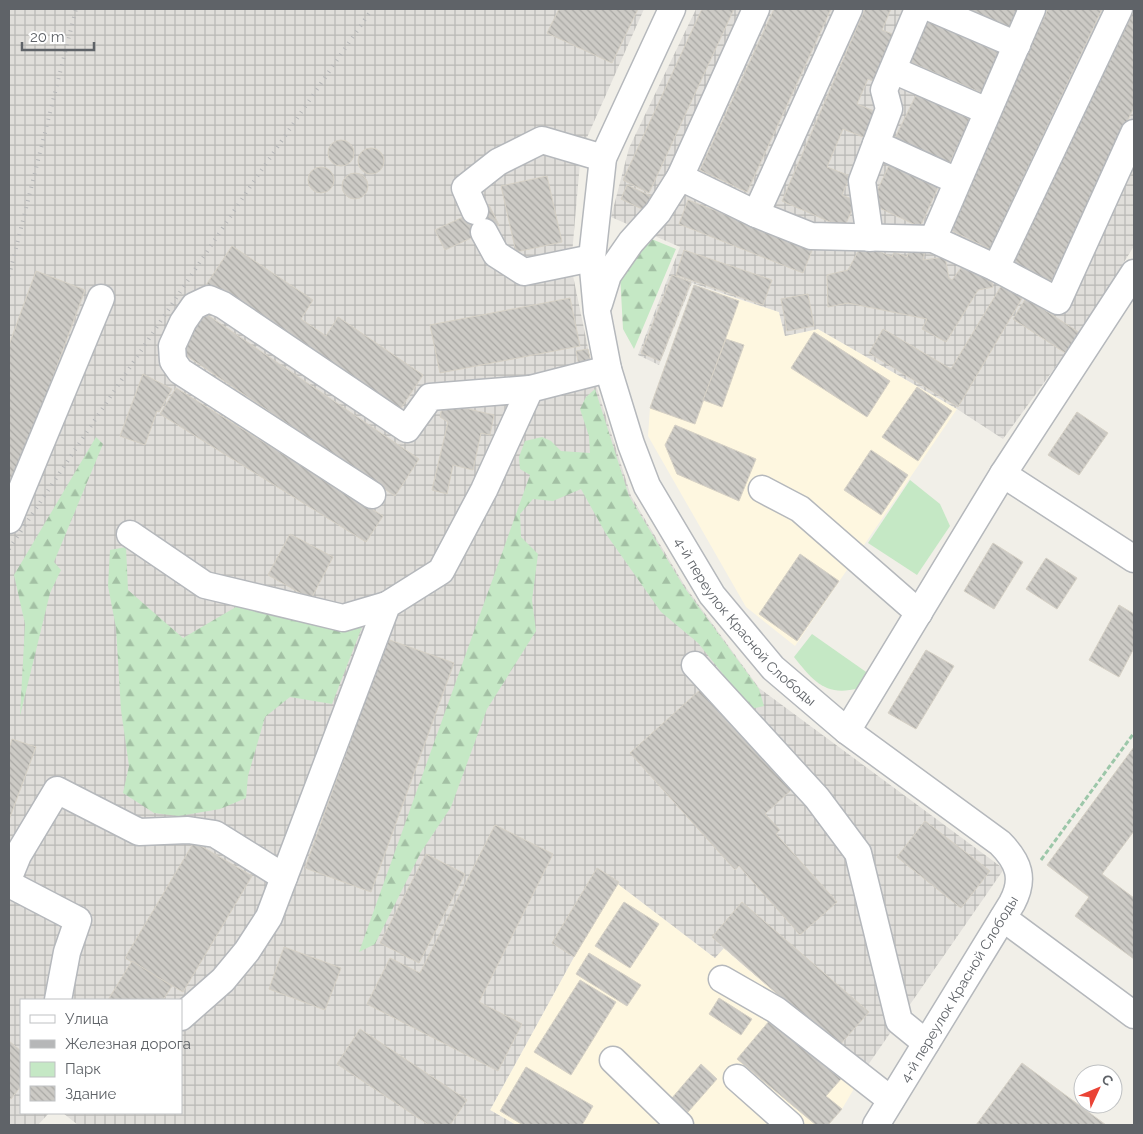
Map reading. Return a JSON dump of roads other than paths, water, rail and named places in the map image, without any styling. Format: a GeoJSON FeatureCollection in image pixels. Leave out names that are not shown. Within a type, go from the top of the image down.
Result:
{"type":"FeatureCollection","features":[{"type":"Feature","properties":{"kind":"street","name":"4-й переулок Красной Слободы"},"geometry":{"type":"LineString","coordinates":[[672,9],[603,158],[592,258],[596,312],[608,369],[631,444],[647,486],[712,595],[773,668],[847,731],[1000,844],[1016,864],[1020,889],[876,1125]]}},
{"type":"Feature","properties":{"kind":"street"},"geometry":{"type":"LineString","coordinates":[[596,312],[608,275],[631,242],[658,212],[680,177],[756,9]]}},
{"type":"Feature","properties":{"kind":"street"},"geometry":{"type":"LineString","coordinates":[[756,214],[849,9]]}},
{"type":"Feature","properties":{"kind":"street"},"geometry":{"type":"LineString","coordinates":[[870,238],[862,181],[889,109],[884,90],[918,9]]}},
{"type":"Feature","properties":{"kind":"street"},"geometry":{"type":"LineString","coordinates":[[933,9],[1017,45]]}},
{"type":"Feature","properties":{"kind":"street"},"geometry":{"type":"LineString","coordinates":[[933,239],[1032,9]]}},
{"type":"Feature","properties":{"kind":"street"},"geometry":{"type":"LineString","coordinates":[[996,268],[1119,9]]}},
{"type":"Feature","properties":{"kind":"street"},"geometry":{"type":"LineString","coordinates":[[893,70],[987,111]]}},
{"type":"Feature","properties":{"kind":"street"},"geometry":{"type":"LineString","coordinates":[[680,177],[756,214],[811,236],[933,239],[996,268],[1058,301],[1134,132]]}},
{"type":"Feature","properties":{"kind":"street"},"geometry":{"type":"LineString","coordinates":[[592,258],[524,272],[496,254],[465,188],[498,162],[542,140],[603,158]]}},
{"type":"Feature","properties":{"kind":"street"},"geometry":{"type":"LineString","coordinates":[[876,144],[957,181]]}},
{"type":"Feature","properties":{"kind":"street"},"geometry":{"type":"LineString","coordinates":[[847,731],[1002,474],[1134,273]]}},
{"type":"Feature","properties":{"kind":"street"},"geometry":{"type":"LineString","coordinates":[[9,520],[100,298]]}},
{"type":"Feature","properties":{"kind":"street"},"geometry":{"type":"LineString","coordinates":[[372,495],[180,371],[173,361],[172,346],[183,322],[194,306],[208,299],[224,305],[407,429],[430,396],[530,389],[608,369]]}},
{"type":"Feature","properties":{"kind":"street"},"geometry":{"type":"LineString","coordinates":[[130,534],[204,585],[343,618],[386,605],[441,571],[484,490],[530,389]]}},
{"type":"Feature","properties":{"kind":"street"},"geometry":{"type":"LineString","coordinates":[[1002,474],[1134,559]]}},
{"type":"Feature","properties":{"kind":"street"},"geometry":{"type":"LineString","coordinates":[[762,489],[800,509],[919,613]]}},
{"type":"Feature","properties":{"kind":"street"},"geometry":{"type":"LineString","coordinates":[[182,1016],[223,980],[247,951],[269,917],[386,605]]}},
{"type":"Feature","properties":{"kind":"street"},"geometry":{"type":"LineString","coordinates":[[695,665],[817,798],[858,853],[899,1021],[926,1043]]}},
{"type":"Feature","properties":{"kind":"street"},"geometry":{"type":"LineString","coordinates":[[9,877],[18,855],[57,790],[139,832],[188,830],[215,834],[284,877]]}},
{"type":"Feature","properties":{"kind":"street"},"geometry":{"type":"LineString","coordinates":[[9,884],[78,920],[67,952],[58,999]]}},
{"type":"Feature","properties":{"kind":"street"},"geometry":{"type":"LineString","coordinates":[[1003,918],[1134,1015]]}},
{"type":"Feature","properties":{"kind":"street"},"geometry":{"type":"LineString","coordinates":[[722,979],[776,1010],[891,1100]]}},
{"type":"Feature","properties":{"kind":"street"},"geometry":{"type":"LineString","coordinates":[[613,1060],[680,1125]]}},
{"type":"Feature","properties":{"kind":"street"},"geometry":{"type":"LineString","coordinates":[[737,1078],[790,1125]]}},
{"type":"Feature","properties":{"kind":"railway"},"geometry":{"type":"LineString","coordinates":[[9,276],[76,9]]}},
{"type":"Feature","properties":{"kind":"railway"},"geometry":{"type":"LineString","coordinates":[[9,549],[250,187],[372,9]]}}]}
